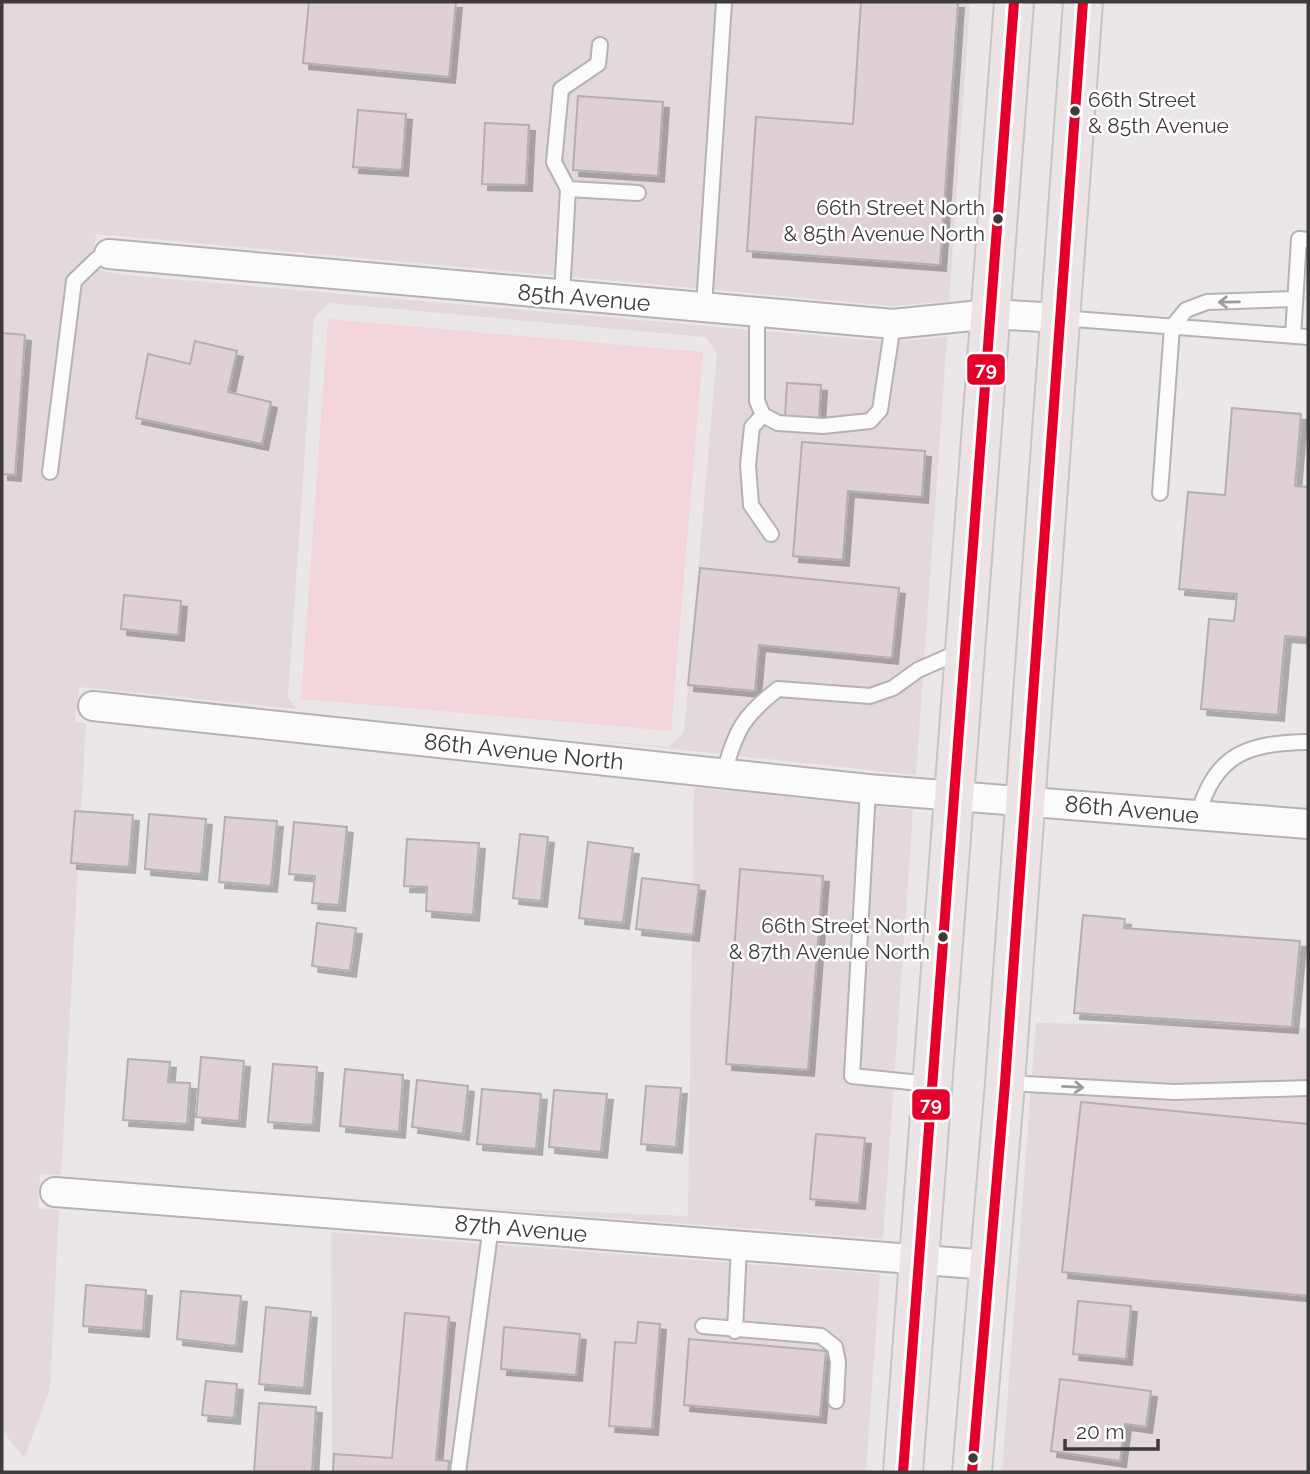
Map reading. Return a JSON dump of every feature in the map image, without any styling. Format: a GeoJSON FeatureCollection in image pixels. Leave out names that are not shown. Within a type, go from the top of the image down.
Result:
{"type":"FeatureCollection","features":[{"type":"Feature","properties":{"kind":"main road"},"geometry":{"type":"LineString","coordinates":[[903,1472],[1014,2]]}},
{"type":"Feature","properties":{"kind":"main road"},"geometry":{"type":"LineString","coordinates":[[972,1472],[1005,1083],[1083,2]]}},
{"type":"Feature","properties":{"kind":"street","name":"85th Avenue"},"geometry":{"type":"LineString","coordinates":[[109,254],[893,324],[992,314],[1060,318]]}},
{"type":"Feature","properties":{"kind":"street","name":"86th Avenue North"},"geometry":{"type":"LineString","coordinates":[[93,706],[955,796]]}},
{"type":"Feature","properties":{"kind":"street","name":"86th Avenue"},"geometry":{"type":"LineString","coordinates":[[955,796],[1308,824]]}},
{"type":"Feature","properties":{"kind":"street","name":"87th Avenue"},"geometry":{"type":"LineString","coordinates":[[55,1192],[988,1265]]}},
{"type":"Feature","properties":{"kind":"lane"},"geometry":{"type":"LineString","coordinates":[[704,306],[724,2]]}},
{"type":"Feature","properties":{"kind":"lane"},"geometry":{"type":"LineString","coordinates":[[562,295],[568,188],[554,162],[561,89],[598,64],[600,45]]}},
{"type":"Feature","properties":{"kind":"lane"},"geometry":{"type":"LineString","coordinates":[[568,188],[638,193]]}},
{"type":"Feature","properties":{"kind":"lane"},"geometry":{"type":"LineString","coordinates":[[1293,336],[1299,239],[1308,240]]}},
{"type":"Feature","properties":{"kind":"lane"},"geometry":{"type":"LineString","coordinates":[[50,472],[75,281],[97,259],[109,254]]}},
{"type":"Feature","properties":{"kind":"lane"},"geometry":{"type":"LineString","coordinates":[[1160,493],[1172,327],[1186,310],[1207,302],[1295,299]]}},
{"type":"Feature","properties":{"kind":"lane"},"geometry":{"type":"LineString","coordinates":[[757,312],[757,401],[763,415],[778,423],[823,426],[870,421],[880,410],[893,324]]}},
{"type":"Feature","properties":{"kind":"lane"},"geometry":{"type":"LineString","coordinates":[[1060,318],[1308,338]]}},
{"type":"Feature","properties":{"kind":"lane"},"geometry":{"type":"LineString","coordinates":[[763,415],[752,427],[748,465],[751,505],[771,534]]}},
{"type":"Feature","properties":{"kind":"lane"},"geometry":{"type":"LineString","coordinates":[[724,772],[733,740],[751,710],[778,689],[870,696],[892,688],[918,670],[966,649]]}},
{"type":"Feature","properties":{"kind":"lane"},"geometry":{"type":"LineString","coordinates":[[1198,815],[1204,793],[1230,757],[1270,744],[1308,742]]}},
{"type":"Feature","properties":{"kind":"lane"},"geometry":{"type":"LineString","coordinates":[[868,789],[852,1076],[933,1085]]}},
{"type":"Feature","properties":{"kind":"lane"},"geometry":{"type":"LineString","coordinates":[[1005,1083],[1174,1093],[1308,1088]]}},
{"type":"Feature","properties":{"kind":"lane"},"geometry":{"type":"LineString","coordinates":[[458,1472],[491,1226]]}},
{"type":"Feature","properties":{"kind":"lane"},"geometry":{"type":"LineString","coordinates":[[735,1331],[739,1246]]}},
{"type":"Feature","properties":{"kind":"lane"},"geometry":{"type":"LineString","coordinates":[[703,1326],[735,1331],[821,1336],[835,1347],[838,1362],[836,1401]]}},
{"type":"Feature","properties":{"kind":"shaded area"},"geometry":{"type":"Polygon","coordinates":[[[2,2],[970,2],[949,301],[893,306],[96,234],[91,269],[126,275],[891,342],[947,337],[916,775],[551,736],[669,747],[684,732],[717,353],[705,337],[329,303],[314,318],[288,697],[297,709],[79,687],[75,722],[86,724],[61,1175],[40,1174],[38,1208],[59,1210],[50,1389],[24,1458],[2,1430],[2,2]]]}},
{"type":"Feature","properties":{"kind":"shaded area"},"geometry":{"type":"Polygon","coordinates":[[[328,319],[703,352],[671,731],[301,699],[328,319]]]}},
{"type":"Feature","properties":{"kind":"shaded area"},"geometry":{"type":"Polygon","coordinates":[[[694,787],[913,810],[883,1239],[480,1208],[688,1216],[694,787]]]}},
{"type":"Feature","properties":{"kind":"shaded area"},"geometry":{"type":"Polygon","coordinates":[[[1036,1023],[1308,1028],[1308,1472],[1002,1472],[1036,1023]]]}},
{"type":"Feature","properties":{"kind":"shaded area"},"geometry":{"type":"Polygon","coordinates":[[[331,1232],[880,1274],[866,1472],[332,1472],[331,1232]]]}},
{"type":"Feature","properties":{"kind":"building"},"geometry":{"type":"Polygon","coordinates":[[[309,2],[456,2],[449,77],[303,63],[309,2]]]}},
{"type":"Feature","properties":{"kind":"building"},"geometry":{"type":"Polygon","coordinates":[[[861,2],[958,2],[940,265],[747,251],[756,117],[853,124],[861,2]]]}},
{"type":"Feature","properties":{"kind":"building"},"geometry":{"type":"Polygon","coordinates":[[[578,96],[663,102],[658,176],[573,170],[578,96]]]}},
{"type":"Feature","properties":{"kind":"building"},"geometry":{"type":"Polygon","coordinates":[[[358,110],[406,114],[402,170],[353,167],[358,110]]]}},
{"type":"Feature","properties":{"kind":"building"},"geometry":{"type":"Polygon","coordinates":[[[485,123],[529,125],[526,185],[482,184],[485,123]]]}},
{"type":"Feature","properties":{"kind":"building"},"geometry":{"type":"Polygon","coordinates":[[[2,333],[25,335],[15,475],[2,474],[2,333]]]}},
{"type":"Feature","properties":{"kind":"building"},"geometry":{"type":"Polygon","coordinates":[[[195,341],[237,351],[228,392],[271,402],[262,444],[136,418],[148,354],[190,364],[195,341]]]}},
{"type":"Feature","properties":{"kind":"building"},"geometry":{"type":"Polygon","coordinates":[[[787,383],[821,385],[819,419],[785,417],[787,383]]]}},
{"type":"Feature","properties":{"kind":"building"},"geometry":{"type":"Polygon","coordinates":[[[1232,408],[1301,414],[1295,486],[1308,487],[1308,638],[1285,636],[1278,715],[1201,709],[1209,619],[1234,621],[1237,594],[1179,589],[1188,492],[1225,495],[1232,408]]]}},
{"type":"Feature","properties":{"kind":"building"},"geometry":{"type":"Polygon","coordinates":[[[802,442],[925,451],[922,497],[848,491],[843,560],[793,556],[802,442]]]}},
{"type":"Feature","properties":{"kind":"building"},"geometry":{"type":"Polygon","coordinates":[[[700,568],[899,588],[892,658],[759,645],[755,691],[688,685],[700,568]]]}},
{"type":"Feature","properties":{"kind":"building"},"geometry":{"type":"Polygon","coordinates":[[[124,595],[181,601],[178,635],[121,629],[124,595]]]}},
{"type":"Feature","properties":{"kind":"building"},"geometry":{"type":"Polygon","coordinates":[[[75,811],[133,815],[129,867],[71,863],[75,811]]]}},
{"type":"Feature","properties":{"kind":"building"},"geometry":{"type":"Polygon","coordinates":[[[149,814],[206,819],[201,874],[145,869],[149,814]]]}},
{"type":"Feature","properties":{"kind":"building"},"geometry":{"type":"Polygon","coordinates":[[[225,817],[277,821],[271,886],[219,882],[225,817]]]}},
{"type":"Feature","properties":{"kind":"building"},"geometry":{"type":"Polygon","coordinates":[[[294,822],[347,827],[339,905],[312,903],[315,876],[289,874],[294,822]]]}},
{"type":"Feature","properties":{"kind":"building"},"geometry":{"type":"Polygon","coordinates":[[[520,834],[548,837],[541,901],[513,898],[520,834]]]}},
{"type":"Feature","properties":{"kind":"building"},"geometry":{"type":"Polygon","coordinates":[[[407,839],[479,843],[473,915],[426,911],[427,887],[404,886],[407,839]]]}},
{"type":"Feature","properties":{"kind":"building"},"geometry":{"type":"Polygon","coordinates":[[[588,842],[633,848],[623,923],[579,918],[588,842]]]}},
{"type":"Feature","properties":{"kind":"building"},"geometry":{"type":"Polygon","coordinates":[[[740,869],[823,876],[808,1070],[726,1064],[740,869]]]}},
{"type":"Feature","properties":{"kind":"building"},"geometry":{"type":"Polygon","coordinates":[[[642,878],[699,885],[693,935],[636,929],[642,878]]]}},
{"type":"Feature","properties":{"kind":"building"},"geometry":{"type":"Polygon","coordinates":[[[1083,915],[1125,919],[1124,928],[1300,941],[1292,1027],[1074,1013],[1083,915]]]}},
{"type":"Feature","properties":{"kind":"building"},"geometry":{"type":"Polygon","coordinates":[[[317,923],[356,928],[350,971],[312,966],[317,923]]]}},
{"type":"Feature","properties":{"kind":"building"},"geometry":{"type":"Polygon","coordinates":[[[201,1057],[244,1061],[239,1121],[196,1117],[201,1057]]]}},
{"type":"Feature","properties":{"kind":"building"},"geometry":{"type":"Polygon","coordinates":[[[128,1059],[170,1062],[168,1082],[190,1083],[187,1124],[123,1120],[128,1059]]]}},
{"type":"Feature","properties":{"kind":"building"},"geometry":{"type":"Polygon","coordinates":[[[273,1064],[317,1067],[313,1125],[268,1122],[273,1064]]]}},
{"type":"Feature","properties":{"kind":"building"},"geometry":{"type":"Polygon","coordinates":[[[345,1069],[403,1075],[399,1132],[340,1126],[345,1069]]]}},
{"type":"Feature","properties":{"kind":"building"},"geometry":{"type":"Polygon","coordinates":[[[417,1080],[468,1086],[463,1134],[412,1127],[417,1080]]]}},
{"type":"Feature","properties":{"kind":"building"},"geometry":{"type":"Polygon","coordinates":[[[646,1086],[681,1088],[676,1147],[641,1144],[646,1086]]]}},
{"type":"Feature","properties":{"kind":"building"},"geometry":{"type":"Polygon","coordinates":[[[482,1089],[541,1094],[536,1149],[477,1144],[482,1089]]]}},
{"type":"Feature","properties":{"kind":"building"},"geometry":{"type":"Polygon","coordinates":[[[554,1090],[607,1094],[601,1152],[549,1147],[554,1090]]]}},
{"type":"Feature","properties":{"kind":"building"},"geometry":{"type":"Polygon","coordinates":[[[1081,1102],[1308,1124],[1308,1296],[1062,1272],[1081,1102]]]}},
{"type":"Feature","properties":{"kind":"building"},"geometry":{"type":"Polygon","coordinates":[[[816,1134],[865,1138],[859,1203],[810,1199],[816,1134]]]}},
{"type":"Feature","properties":{"kind":"building"},"geometry":{"type":"Polygon","coordinates":[[[86,1285],[146,1290],[143,1331],[83,1326],[86,1285]]]}},
{"type":"Feature","properties":{"kind":"building"},"geometry":{"type":"Polygon","coordinates":[[[181,1291],[241,1296],[236,1346],[177,1339],[181,1291]]]}},
{"type":"Feature","properties":{"kind":"building"},"geometry":{"type":"Polygon","coordinates":[[[1078,1301],[1131,1306],[1126,1359],[1073,1354],[1078,1301]]]}},
{"type":"Feature","properties":{"kind":"building"},"geometry":{"type":"Polygon","coordinates":[[[266,1307],[311,1312],[304,1388],[259,1384],[266,1307]]]}},
{"type":"Feature","properties":{"kind":"building"},"geometry":{"type":"Polygon","coordinates":[[[405,1313],[449,1317],[436,1460],[449,1461],[448,1472],[333,1472],[334,1454],[392,1458],[405,1313]]]}},
{"type":"Feature","properties":{"kind":"building"},"geometry":{"type":"Polygon","coordinates":[[[638,1322],[660,1324],[652,1429],[609,1426],[615,1342],[636,1343],[638,1322]]]}},
{"type":"Feature","properties":{"kind":"building"},"geometry":{"type":"Polygon","coordinates":[[[504,1327],[580,1334],[576,1375],[501,1369],[504,1327]]]}},
{"type":"Feature","properties":{"kind":"building"},"geometry":{"type":"Polygon","coordinates":[[[689,1339],[826,1351],[820,1417],[684,1405],[689,1339]]]}},
{"type":"Feature","properties":{"kind":"building"},"geometry":{"type":"Polygon","coordinates":[[[1060,1379],[1151,1391],[1146,1427],[1125,1424],[1120,1461],[1051,1451],[1060,1379]]]}},
{"type":"Feature","properties":{"kind":"building"},"geometry":{"type":"Polygon","coordinates":[[[206,1381],[237,1384],[234,1418],[202,1415],[206,1381]]]}},
{"type":"Feature","properties":{"kind":"building"},"geometry":{"type":"Polygon","coordinates":[[[259,1403],[316,1407],[312,1472],[254,1472],[259,1403]]]}},
{"type":"Feature","properties":{"kind":"transit line","name":"79"},"geometry":{"type":"LineString","coordinates":[[903,1472],[1014,2]]}},
{"type":"Feature","properties":{"kind":"transit line","name":"79"},"geometry":{"type":"LineString","coordinates":[[972,1472],[1005,1083],[1083,2]]}},
{"type":"Feature","properties":{"kind":"place","name":"66th Street & 85th Avenue"},"geometry":{"type":"Point","coordinates":[1075,111]}},
{"type":"Feature","properties":{"kind":"place","name":"66th Street North & 85th Avenue North"},"geometry":{"type":"Point","coordinates":[998,219]}},
{"type":"Feature","properties":{"kind":"place","name":"66th Street North & 87th Avenue North"},"geometry":{"type":"Point","coordinates":[943,937]}}]}
